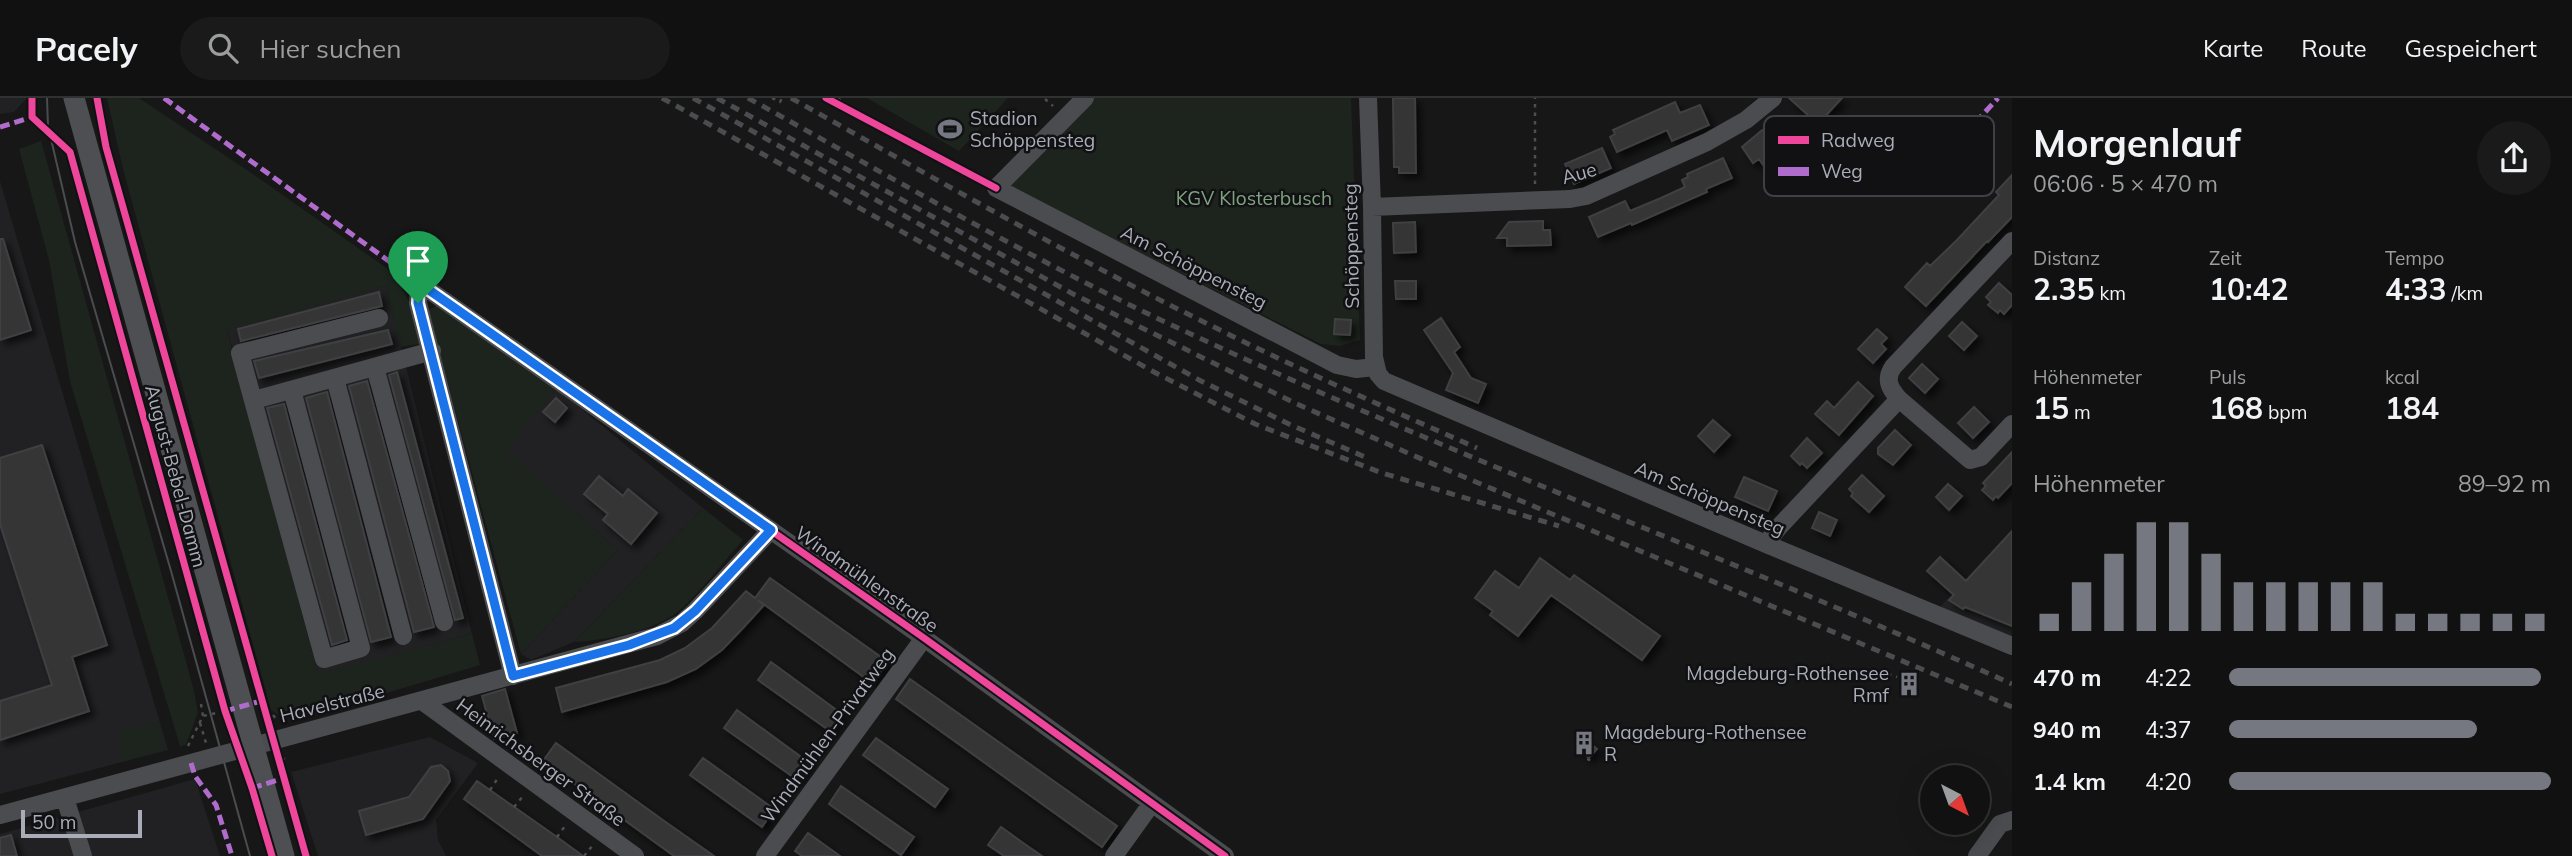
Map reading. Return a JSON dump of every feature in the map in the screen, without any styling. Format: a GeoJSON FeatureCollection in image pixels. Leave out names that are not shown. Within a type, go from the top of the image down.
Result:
{"type":"FeatureCollection","features":[{"type":"Feature","properties":{"kind":"main road","name":"August-Bebel-Damm"},"geometry":{"type":"LineString","coordinates":[[76,101],[263,742],[284,856]]}},
{"type":"Feature","properties":{"kind":"street","name":"Am Schöppensteg"},"geometry":{"type":"LineString","coordinates":[[1085,98],[996,188],[1337,365],[1356,369],[1376,367],[1380,376],[1393,386],[2012,646]]}},
{"type":"Feature","properties":{"kind":"street","name":"Schöppensteg"},"geometry":{"type":"LineString","coordinates":[[1367,98],[1376,367]]}},
{"type":"Feature","properties":{"kind":"street","name":"Aue"},"geometry":{"type":"LineString","coordinates":[[1372,207],[1578,198],[1707,142],[1746,120],[1773,98]]}},
{"type":"Feature","properties":{"kind":"street"},"geometry":{"type":"LineString","coordinates":[[2012,241],[1891,370],[1888,383],[1899,399],[1970,460],[1981,457],[2012,424]]}},
{"type":"Feature","properties":{"kind":"street","name":"Windmühlenstraße"},"geometry":{"type":"LineString","coordinates":[[432,351],[418,303],[419,283],[924,638],[1225,856]]}},
{"type":"Feature","properties":{"kind":"street"},"geometry":{"type":"LineString","coordinates":[[292,390],[361,648],[324,659],[240,353],[379,318]]}},
{"type":"Feature","properties":{"kind":"street"},"geometry":{"type":"LineString","coordinates":[[254,400],[432,351],[513,676]]}},
{"type":"Feature","properties":{"kind":"street"},"geometry":{"type":"LineString","coordinates":[[375,367],[444,622]]}},
{"type":"Feature","properties":{"kind":"street"},"geometry":{"type":"LineString","coordinates":[[335,378],[403,636]]}},
{"type":"Feature","properties":{"kind":"street"},"geometry":{"type":"LineString","coordinates":[[1766,544],[1899,399]]}},
{"type":"Feature","properties":{"kind":"street","name":"Havelstraße"},"geometry":{"type":"LineString","coordinates":[[0,815],[629,645],[674,628],[695,611],[771,530]]}},
{"type":"Feature","properties":{"kind":"street","name":"Windmühlen-Privatweg"},"geometry":{"type":"LineString","coordinates":[[765,856],[924,638]]}},
{"type":"Feature","properties":{"kind":"street","name":"Heinrichsberger Straße"},"geometry":{"type":"LineString","coordinates":[[422,701],[635,856]]}},
{"type":"Feature","properties":{"kind":"street"},"geometry":{"type":"LineString","coordinates":[[65,798],[83,856]]}},
{"type":"Feature","properties":{"kind":"street"},"geometry":{"type":"LineString","coordinates":[[1114,856],[1152,803]]}},
{"type":"Feature","properties":{"kind":"street"},"geometry":{"type":"LineString","coordinates":[[1977,856],[2000,824],[2012,820]]}},
{"type":"Feature","properties":{"kind":"path"},"geometry":{"type":"LineString","coordinates":[[772,98],[781,100]]}},
{"type":"Feature","properties":{"kind":"path"},"geometry":{"type":"LineString","coordinates":[[838,98],[851,111]]}},
{"type":"Feature","properties":{"kind":"path"},"geometry":{"type":"LineString","coordinates":[[1535,98],[1535,201]]}},
{"type":"Feature","properties":{"kind":"path"},"geometry":{"type":"LineString","coordinates":[[1880,671],[1897,677]]}},
{"type":"Feature","properties":{"kind":"path"},"geometry":{"type":"LineString","coordinates":[[203,716],[226,713],[221,697]]}},
{"type":"Feature","properties":{"kind":"path"},"geometry":{"type":"LineString","coordinates":[[261,701],[274,719],[284,724]]}},
{"type":"Feature","properties":{"kind":"path"},"geometry":{"type":"LineString","coordinates":[[186,750],[203,716],[201,704]]}},
{"type":"Feature","properties":{"kind":"path"},"geometry":{"type":"LineString","coordinates":[[265,716],[263,742],[279,763]]}},
{"type":"Feature","properties":{"kind":"path"},"geometry":{"type":"LineString","coordinates":[[284,778],[283,760],[291,749]]}},
{"type":"Feature","properties":{"kind":"path"},"geometry":{"type":"LineString","coordinates":[[1581,753],[1589,760],[1594,754]]}},
{"type":"Feature","properties":{"kind":"path"},"geometry":{"type":"LineString","coordinates":[[490,790],[500,775]]}},
{"type":"Feature","properties":{"kind":"path"},"geometry":{"type":"LineString","coordinates":[[514,807],[525,793]]}},
{"type":"Feature","properties":{"kind":"path"},"geometry":{"type":"LineString","coordinates":[[557,837],[567,823]]}},
{"type":"Feature","properties":{"kind":"path"},"geometry":{"type":"LineString","coordinates":[[584,856],[594,842]]}},
{"type":"Feature","properties":{"kind":"shaded area"},"geometry":{"type":"Polygon","coordinates":[[[0,98],[27,98],[14,112],[0,114],[0,98]]]}},
{"type":"Feature","properties":{"kind":"shaded area"},"geometry":{"type":"Polygon","coordinates":[[[0,181],[168,750],[0,794],[0,181]]]}},
{"type":"Feature","properties":{"kind":"shaded area"},"geometry":{"type":"Polygon","coordinates":[[[386,286],[472,634],[318,675],[227,329],[386,286]]]}},
{"type":"Feature","properties":{"kind":"shaded area"},"geometry":{"type":"Polygon","coordinates":[[[557,389],[703,508],[574,642],[531,660],[521,654],[618,550],[505,450],[557,389]]]}},
{"type":"Feature","properties":{"kind":"shaded area"},"geometry":{"type":"Polygon","coordinates":[[[2012,529],[2012,639],[1938,609],[2012,529]]]}},
{"type":"Feature","properties":{"kind":"shaded area"},"geometry":{"type":"Polygon","coordinates":[[[430,737],[478,763],[436,820],[438,840],[446,856],[318,856],[291,772],[430,737]]]}},
{"type":"Feature","properties":{"kind":"shaded area"},"geometry":{"type":"Polygon","coordinates":[[[195,779],[220,856],[0,856],[0,834],[195,779]]]}},
{"type":"Feature","properties":{"kind":"green space"},"geometry":{"type":"Polygon","coordinates":[[[107,98],[139,98],[395,274],[411,306],[420,344],[400,347],[386,286],[227,330],[318,674],[472,634],[480,665],[310,716],[284,718],[271,710],[123,169],[107,98]]]}},
{"type":"Feature","properties":{"kind":"green space","name":"Stadion Schöppensteg"},"geometry":{"type":"Polygon","coordinates":[[[867,98],[1008,98],[959,151],[867,98]]]}},
{"type":"Feature","properties":{"kind":"green space","name":"KGV Klosterbusch"},"geometry":{"type":"Polygon","coordinates":[[[1091,98],[1351,98],[1360,340],[1340,346],[1321,344],[1008,186],[1091,98]]]}},
{"type":"Feature","properties":{"kind":"green space"},"geometry":{"type":"Polygon","coordinates":[[[41,141],[193,687],[198,712],[186,745],[180,746],[70,381],[49,260],[19,149],[41,141]]]}},
{"type":"Feature","properties":{"kind":"green space"},"geometry":{"type":"Polygon","coordinates":[[[442,303],[557,389],[506,450],[618,550],[521,654],[428,310],[442,303]]]}},
{"type":"Feature","properties":{"kind":"green space"},"geometry":{"type":"Polygon","coordinates":[[[703,508],[743,540],[689,601],[671,617],[645,629],[574,642],[703,508]]]}},
{"type":"Feature","properties":{"kind":"green space"},"geometry":{"type":"Polygon","coordinates":[[[157,721],[165,748],[125,761],[117,734],[157,721]]]}},
{"type":"Feature","properties":{"kind":"building"},"geometry":{"type":"Polygon","coordinates":[[[1393,98],[1415,98],[1416,173],[1399,173],[1399,167],[1394,167],[1393,98]]]}},
{"type":"Feature","properties":{"kind":"building"},"geometry":{"type":"Polygon","coordinates":[[[1789,98],[1842,98],[1825,116],[1809,116],[1789,98]]]}},
{"type":"Feature","properties":{"kind":"building"},"geometry":{"type":"Polygon","coordinates":[[[1675,102],[1680,113],[1700,105],[1709,125],[1672,141],[1667,130],[1617,152],[1610,137],[1615,134],[1613,130],[1675,102]]]}},
{"type":"Feature","properties":{"kind":"building"},"geometry":{"type":"Polygon","coordinates":[[[1764,129],[1764,166],[1759,159],[1753,163],[1742,147],[1764,129]]]}},
{"type":"Feature","properties":{"kind":"building"},"geometry":{"type":"Polygon","coordinates":[[[1602,148],[1611,168],[1574,184],[1565,164],[1602,148]]]}},
{"type":"Feature","properties":{"kind":"building"},"geometry":{"type":"Polygon","coordinates":[[[1723,158],[1732,178],[1706,189],[1707,192],[1598,237],[1589,217],[1625,201],[1630,211],[1661,198],[1685,187],[1682,180],[1688,177],[1687,174],[1723,158]]]}},
{"type":"Feature","properties":{"kind":"building"},"geometry":{"type":"Polygon","coordinates":[[[2012,175],[2012,217],[1926,306],[1905,287],[1927,263],[1930,266],[1957,240],[1999,195],[1996,192],[2012,175]]]}},
{"type":"Feature","properties":{"kind":"building"},"geometry":{"type":"Polygon","coordinates":[[[1543,221],[1543,230],[1550,230],[1551,245],[1507,246],[1507,238],[1497,238],[1509,222],[1543,221]]]}},
{"type":"Feature","properties":{"kind":"building"},"geometry":{"type":"Polygon","coordinates":[[[1415,222],[1416,252],[1394,253],[1393,223],[1415,222]]]}},
{"type":"Feature","properties":{"kind":"building"},"geometry":{"type":"Polygon","coordinates":[[[0,239],[3,239],[31,330],[0,340],[0,239]]]}},
{"type":"Feature","properties":{"kind":"building"},"geometry":{"type":"Polygon","coordinates":[[[1395,281],[1416,281],[1416,299],[1396,299],[1395,281]]]}},
{"type":"Feature","properties":{"kind":"building"},"geometry":{"type":"Polygon","coordinates":[[[1999,283],[2012,295],[2012,305],[2004,314],[1988,305],[1991,302],[1986,297],[1999,283]]]}},
{"type":"Feature","properties":{"kind":"building"},"geometry":{"type":"Polygon","coordinates":[[[379,292],[382,306],[241,341],[238,329],[379,292]]]}},
{"type":"Feature","properties":{"kind":"building"},"geometry":{"type":"Polygon","coordinates":[[[1441,318],[1460,347],[1454,352],[1471,378],[1486,384],[1478,403],[1446,390],[1453,373],[1424,330],[1441,318]]]}},
{"type":"Feature","properties":{"kind":"building"},"geometry":{"type":"Polygon","coordinates":[[[1335,319],[1351,320],[1350,335],[1334,334],[1335,319]]]}},
{"type":"Feature","properties":{"kind":"building"},"geometry":{"type":"Polygon","coordinates":[[[1962,322],[1977,336],[1964,350],[1949,336],[1962,322]]]}},
{"type":"Feature","properties":{"kind":"building"},"geometry":{"type":"Polygon","coordinates":[[[1877,329],[1887,338],[1881,344],[1886,349],[1873,363],[1858,349],[1877,329]]]}},
{"type":"Feature","properties":{"kind":"building"},"geometry":{"type":"Polygon","coordinates":[[[388,330],[392,344],[259,378],[254,361],[388,330]]]}},
{"type":"Feature","properties":{"kind":"building"},"geometry":{"type":"Polygon","coordinates":[[[1922,364],[1938,379],[1925,393],[1909,378],[1922,364]]]}},
{"type":"Feature","properties":{"kind":"building"},"geometry":{"type":"Polygon","coordinates":[[[397,372],[463,618],[455,620],[389,375],[397,372]]]}},
{"type":"Feature","properties":{"kind":"building"},"geometry":{"type":"Polygon","coordinates":[[[367,381],[434,627],[414,632],[349,386],[367,381]]]}},
{"type":"Feature","properties":{"kind":"building"},"geometry":{"type":"Polygon","coordinates":[[[1858,382],[1873,396],[1839,435],[1815,414],[1827,401],[1834,408],[1858,382]]]}},
{"type":"Feature","properties":{"kind":"building"},"geometry":{"type":"Polygon","coordinates":[[[327,392],[391,637],[371,642],[306,398],[327,392]]]}},
{"type":"Feature","properties":{"kind":"building"},"geometry":{"type":"Polygon","coordinates":[[[556,398],[567,408],[555,422],[543,412],[556,398]]]}},
{"type":"Feature","properties":{"kind":"building"},"geometry":{"type":"Polygon","coordinates":[[[284,404],[347,640],[332,645],[267,408],[284,404]]]}},
{"type":"Feature","properties":{"kind":"building"},"geometry":{"type":"Polygon","coordinates":[[[1974,407],[1989,422],[1973,438],[1958,423],[1974,407]]]}},
{"type":"Feature","properties":{"kind":"building"},"geometry":{"type":"Polygon","coordinates":[[[1713,420],[1730,435],[1714,452],[1698,436],[1713,420]]]}},
{"type":"Feature","properties":{"kind":"building"},"geometry":{"type":"Polygon","coordinates":[[[1895,430],[1911,445],[1893,465],[1878,454],[1878,448],[1895,430]]]}},
{"type":"Feature","properties":{"kind":"building"},"geometry":{"type":"Polygon","coordinates":[[[1807,438],[1822,453],[1807,468],[1791,456],[1807,438]]]}},
{"type":"Feature","properties":{"kind":"building"},"geometry":{"type":"Polygon","coordinates":[[[42,445],[107,645],[72,657],[89,711],[0,740],[0,701],[52,685],[0,524],[0,458],[42,445]]]}},
{"type":"Feature","properties":{"kind":"building"},"geometry":{"type":"Polygon","coordinates":[[[2012,452],[2012,483],[1993,500],[1982,490],[1986,486],[1983,483],[2012,452]]]}},
{"type":"Feature","properties":{"kind":"building"},"geometry":{"type":"Polygon","coordinates":[[[1862,475],[1884,496],[1869,512],[1851,496],[1853,493],[1849,489],[1862,475]]]}},
{"type":"Feature","properties":{"kind":"building"},"geometry":{"type":"Polygon","coordinates":[[[599,476],[623,496],[628,489],[657,513],[631,544],[603,520],[608,514],[584,494],[599,476]]]}},
{"type":"Feature","properties":{"kind":"building"},"geometry":{"type":"Polygon","coordinates":[[[1744,477],[1777,491],[1768,511],[1735,497],[1744,477]]]}},
{"type":"Feature","properties":{"kind":"building"},"geometry":{"type":"Polygon","coordinates":[[[1948,484],[1962,496],[1949,510],[1936,497],[1948,484]]]}},
{"type":"Feature","properties":{"kind":"building"},"geometry":{"type":"Polygon","coordinates":[[[1819,512],[1837,520],[1830,536],[1812,528],[1819,512]]]}},
{"type":"Feature","properties":{"kind":"building"},"geometry":{"type":"Polygon","coordinates":[[[2012,531],[2012,626],[1965,607],[1963,609],[1949,600],[1954,595],[1927,571],[1940,557],[1966,581],[2012,531]]]}},
{"type":"Feature","properties":{"kind":"building"},"geometry":{"type":"Polygon","coordinates":[[[1540,558],[1570,580],[1574,575],[1660,636],[1642,660],[1551,595],[1518,636],[1490,615],[1493,611],[1475,598],[1495,571],[1519,588],[1540,558]]]}},
{"type":"Feature","properties":{"kind":"building"},"geometry":{"type":"Polygon","coordinates":[[[770,578],[888,662],[872,683],[758,600],[764,605],[722,650],[696,669],[667,682],[562,712],[556,688],[660,660],[685,648],[712,628],[746,591],[755,598],[770,578]]]}},
{"type":"Feature","properties":{"kind":"building"},"geometry":{"type":"Polygon","coordinates":[[[771,662],[842,714],[830,731],[758,680],[771,662]]]}},
{"type":"Feature","properties":{"kind":"building"},"geometry":{"type":"Polygon","coordinates":[[[910,679],[1117,826],[1102,847],[896,699],[910,679]]]}},
{"type":"Feature","properties":{"kind":"building"},"geometry":{"type":"Polygon","coordinates":[[[505,689],[517,733],[494,739],[482,696],[505,689]]]}},
{"type":"Feature","properties":{"kind":"building"},"geometry":{"type":"Polygon","coordinates":[[[737,710],[808,762],[796,779],[724,728],[737,710]]]}},
{"type":"Feature","properties":{"kind":"building"},"geometry":{"type":"Polygon","coordinates":[[[876,738],[948,789],[935,807],[863,755],[876,738]]]}},
{"type":"Feature","properties":{"kind":"building","name":"Magdeburg-Rothensee R"},"geometry":{"type":"Polygon","coordinates":[[[1583,738],[1597,749],[1589,758],[1575,747],[1583,738]]]}},
{"type":"Feature","properties":{"kind":"building"},"geometry":{"type":"Polygon","coordinates":[[[556,743],[714,856],[674,856],[543,761],[556,743]]]}},
{"type":"Feature","properties":{"kind":"building"},"geometry":{"type":"Polygon","coordinates":[[[703,758],[774,809],[762,827],[690,775],[703,758]]]}},
{"type":"Feature","properties":{"kind":"building"},"geometry":{"type":"Polygon","coordinates":[[[441,765],[448,771],[450,781],[423,819],[366,835],[359,811],[409,797],[431,767],[441,765]]]}},
{"type":"Feature","properties":{"kind":"building"},"geometry":{"type":"Polygon","coordinates":[[[477,781],[583,856],[542,856],[464,799],[477,781]]]}},
{"type":"Feature","properties":{"kind":"building"},"geometry":{"type":"Polygon","coordinates":[[[841,786],[914,837],[901,855],[829,804],[841,786]]]}},
{"type":"Feature","properties":{"kind":"building"},"geometry":{"type":"Polygon","coordinates":[[[1001,827],[1042,856],[1004,856],[988,845],[1001,827]]]}},
{"type":"Feature","properties":{"kind":"building"},"geometry":{"type":"Polygon","coordinates":[[[808,833],[840,856],[802,856],[795,851],[808,833]]]}},
{"type":"Feature","properties":{"kind":"building"},"geometry":{"type":"Polygon","coordinates":[[[11,835],[17,856],[0,856],[0,838],[11,835]]]}},
{"type":"Feature","properties":{"kind":"tram line"},"geometry":{"type":"LineString","coordinates":[[47,98],[48,126],[75,242],[171,571],[250,856]]}},
{"type":"Feature","properties":{"kind":"railway"},"geometry":{"type":"LineString","coordinates":[[662,98],[1154,372],[1255,424],[1382,473],[1559,526]]}},
{"type":"Feature","properties":{"kind":"railway"},"geometry":{"type":"LineString","coordinates":[[693,98],[1201,381],[1365,457]]}},
{"type":"Feature","properties":{"kind":"railway"},"geometry":{"type":"LineString","coordinates":[[717,98],[1075,295],[1297,404],[1426,461],[2012,707]]}},
{"type":"Feature","properties":{"kind":"railway"},"geometry":{"type":"LineString","coordinates":[[748,98],[1016,246],[1180,329],[1386,421],[1804,594],[2012,684]]}},
{"type":"Feature","properties":{"kind":"railway"},"geometry":{"type":"LineString","coordinates":[[791,98],[1002,216],[1162,301],[1313,375],[1477,448]]}},
{"type":"Feature","properties":{"kind":"marked path"},"geometry":{"type":"LineString","coordinates":[[164,98],[419,283]]}},
{"type":"Feature","properties":{"kind":"marked path"},"geometry":{"type":"LineString","coordinates":[[1982,116],[1998,98]]}},
{"type":"Feature","properties":{"kind":"marked path"},"geometry":{"type":"LineString","coordinates":[[0,127],[32,117],[32,112]]}},
{"type":"Feature","properties":{"kind":"marked path"},"geometry":{"type":"LineString","coordinates":[[225,711],[261,701]]}},
{"type":"Feature","properties":{"kind":"marked path"},"geometry":{"type":"LineString","coordinates":[[191,763],[195,776],[216,805],[232,856]]}},
{"type":"Feature","properties":{"kind":"marked path"},"geometry":{"type":"LineString","coordinates":[[252,788],[284,778]]}},
{"type":"Feature","properties":{"kind":"cycle path"},"geometry":{"type":"LineString","coordinates":[[32,98],[32,117],[70,152],[225,711],[272,856]]}},
{"type":"Feature","properties":{"kind":"cycle path"},"geometry":{"type":"LineString","coordinates":[[97,98],[106,147],[306,856]]}},
{"type":"Feature","properties":{"kind":"cycle path"},"geometry":{"type":"LineString","coordinates":[[826,98],[996,188]]}},
{"type":"Feature","properties":{"kind":"cycle path"},"geometry":{"type":"LineString","coordinates":[[419,283],[924,638],[1225,856]]}},
{"type":"Feature","properties":{"kind":"place","name":"Stadion Schöppensteg"},"geometry":{"type":"Point","coordinates":[950,129]}},
{"type":"Feature","properties":{"kind":"place","name":"Magdeburg-Rothensee Rmf"},"geometry":{"type":"Point","coordinates":[1909,684]}},
{"type":"Feature","properties":{"kind":"place","name":"Magdeburg-Rothensee R"},"geometry":{"type":"Point","coordinates":[1584,743]}},
{"type":"Feature","properties":{"kind":"route"},"geometry":{"type":"LineString","coordinates":[[419,283],[771,530],[695,611],[674,628],[629,645],[513,676],[418,303],[419,283]]}}]}
